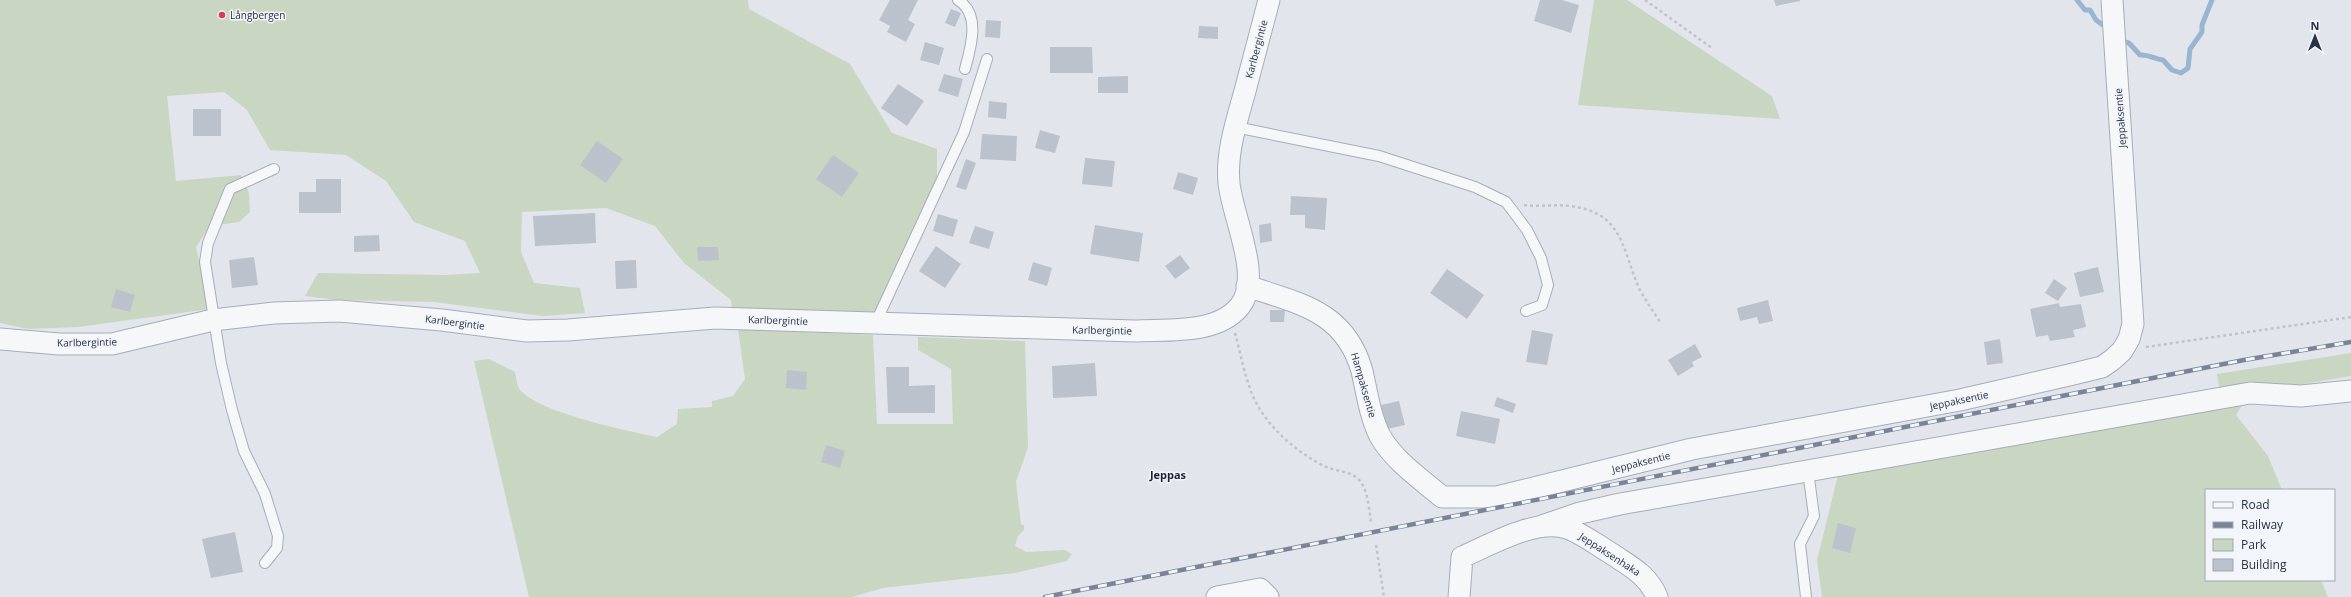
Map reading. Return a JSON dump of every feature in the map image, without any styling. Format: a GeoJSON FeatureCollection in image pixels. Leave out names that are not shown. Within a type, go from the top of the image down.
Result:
{"type":"FeatureCollection","features":[{"type":"Feature","properties":{"kind":"street","name":"Karlbergintie"},"geometry":{"type":"LineString","coordinates":[[0,339],[59,344],[112,344],[213,320],[274,313],[339,311],[442,320],[527,331],[568,330],[715,318],[1134,331],[1194,328],[1211,324],[1230,315],[1241,305],[1247,286],[1248,263],[1229,183],[1229,165],[1235,127],[1269,0]]}},
{"type":"Feature","properties":{"kind":"street","name":"Jeppaksentie"},"geometry":{"type":"LineString","coordinates":[[1442,497],[1497,496],[1692,450],[1960,400],[2102,367],[2122,351],[2129,339],[2133,324],[2112,0]]}},
{"type":"Feature","properties":{"kind":"street","name":"Hampaksentie"},"geometry":{"type":"LineString","coordinates":[[1247,286],[1302,304],[1337,326],[1351,341],[1380,436],[1396,458],[1442,497]]}},
{"type":"Feature","properties":{"kind":"street"},"geometry":{"type":"LineString","coordinates":[[1542,526],[1580,513],[1620,504],[2250,393],[2301,396],[2351,391]]}},
{"type":"Feature","properties":{"kind":"street","name":"Jeppaksenhaka"},"geometry":{"type":"LineString","coordinates":[[1458,594],[1462,557],[1542,526],[1565,528],[1580,534],[1642,573],[1652,585],[1657,597]]}},
{"type":"Feature","properties":{"kind":"street"},"geometry":{"type":"LineString","coordinates":[[1217,597],[1260,589],[1268,597]]}},
{"type":"Feature","properties":{"kind":"lane"},"geometry":{"type":"LineString","coordinates":[[958,0],[966,5],[973,23],[971,47],[965,69]]}},
{"type":"Feature","properties":{"kind":"lane"},"geometry":{"type":"LineString","coordinates":[[875,324],[964,132],[987,59]]}},
{"type":"Feature","properties":{"kind":"lane"},"geometry":{"type":"LineString","coordinates":[[1235,127],[1379,156],[1475,187],[1506,202],[1528,230],[1541,258],[1548,285],[1542,305],[1526,311]]}},
{"type":"Feature","properties":{"kind":"lane"},"geometry":{"type":"LineString","coordinates":[[265,564],[277,548],[278,536],[265,494],[244,451],[232,410],[213,320],[205,262],[208,242],[230,189],[274,169]]}},
{"type":"Feature","properties":{"kind":"lane"},"geometry":{"type":"LineString","coordinates":[[1806,597],[1800,544],[1814,516],[1808,471]]}},
{"type":"Feature","properties":{"kind":"path"},"geometry":{"type":"LineString","coordinates":[[1645,0],[1712,48]]}},
{"type":"Feature","properties":{"kind":"path"},"geometry":{"type":"LineString","coordinates":[[1506,202],[1541,207],[1570,206],[1592,212],[1610,222],[1626,249],[1640,288],[1660,322]]}},
{"type":"Feature","properties":{"kind":"path"},"geometry":{"type":"LineString","coordinates":[[1230,315],[1251,391],[1261,410],[1287,440],[1325,466],[1342,470],[1360,481],[1364,486],[1372,522]]}},
{"type":"Feature","properties":{"kind":"path"},"geometry":{"type":"LineString","coordinates":[[2122,351],[2351,317]]}},
{"type":"Feature","properties":{"kind":"path"},"geometry":{"type":"LineString","coordinates":[[1376,545],[1384,597]]}},
{"type":"Feature","properties":{"kind":"green space"},"geometry":{"type":"Polygon","coordinates":[[[0,0],[748,0],[749,9],[850,64],[892,133],[937,149],[937,180],[874,315],[732,308],[731,300],[684,263],[655,226],[606,208],[522,212],[521,252],[534,283],[580,288],[585,313],[543,316],[434,302],[337,300],[305,296],[318,273],[445,275],[480,273],[465,241],[414,222],[386,181],[346,155],[270,150],[247,110],[224,92],[167,96],[176,181],[241,175],[249,193],[250,212],[239,222],[210,226],[196,247],[210,309],[78,327],[28,329],[0,323],[0,0]]]}},
{"type":"Feature","properties":{"kind":"green space"},"geometry":{"type":"Polygon","coordinates":[[[1594,0],[1627,0],[1772,96],[1780,119],[1578,105],[1594,0]]]}},
{"type":"Feature","properties":{"kind":"green space"},"geometry":{"type":"Polygon","coordinates":[[[738,329],[873,335],[877,424],[953,424],[951,369],[918,350],[918,337],[1025,341],[1028,447],[1016,482],[1021,524],[1024,525],[1024,530],[1018,536],[1015,546],[1026,552],[1065,550],[1072,554],[1067,561],[1015,573],[883,588],[852,597],[529,597],[474,361],[489,359],[515,372],[517,384],[520,390],[530,398],[545,406],[584,420],[657,437],[677,424],[678,409],[712,407],[712,401],[733,396],[745,379],[738,329]]]}},
{"type":"Feature","properties":{"kind":"green space"},"geometry":{"type":"Polygon","coordinates":[[[2351,353],[2351,376],[2250,393],[2236,415],[2268,456],[2282,489],[2205,489],[2205,581],[2321,581],[2328,597],[1822,597],[1817,560],[1839,471],[2222,406],[2217,374],[2351,353]]]}},
{"type":"Feature","properties":{"kind":"building"},"geometry":{"type":"Polygon","coordinates":[[[890,0],[918,0],[908,20],[915,24],[906,42],[887,32],[890,26],[879,20],[890,0]]]}},
{"type":"Feature","properties":{"kind":"building"},"geometry":{"type":"Polygon","coordinates":[[[1540,0],[1562,0],[1579,5],[1571,33],[1534,21],[1540,0]]]}},
{"type":"Feature","properties":{"kind":"building"},"geometry":{"type":"Polygon","coordinates":[[[1774,0],[1800,0],[1800,1],[1776,6],[1774,0]]]}},
{"type":"Feature","properties":{"kind":"building"},"geometry":{"type":"Polygon","coordinates":[[[951,9],[961,13],[955,27],[945,23],[951,9]]]}},
{"type":"Feature","properties":{"kind":"building"},"geometry":{"type":"Polygon","coordinates":[[[986,20],[1001,21],[1000,38],[985,37],[986,20]]]}},
{"type":"Feature","properties":{"kind":"building"},"geometry":{"type":"Polygon","coordinates":[[[1199,26],[1218,27],[1218,39],[1198,38],[1199,26]]]}},
{"type":"Feature","properties":{"kind":"building"},"geometry":{"type":"Polygon","coordinates":[[[925,42],[944,48],[939,65],[920,60],[925,42]]]}},
{"type":"Feature","properties":{"kind":"building"},"geometry":{"type":"Polygon","coordinates":[[[1050,47],[1092,47],[1093,73],[1050,73],[1050,47]]]}},
{"type":"Feature","properties":{"kind":"building"},"geometry":{"type":"Polygon","coordinates":[[[944,74],[963,79],[958,97],[938,91],[944,74]]]}},
{"type":"Feature","properties":{"kind":"building"},"geometry":{"type":"Polygon","coordinates":[[[1128,76],[1128,93],[1098,93],[1098,77],[1128,76]]]}},
{"type":"Feature","properties":{"kind":"building"},"geometry":{"type":"Polygon","coordinates":[[[898,84],[924,101],[907,126],[881,108],[898,84]]]}},
{"type":"Feature","properties":{"kind":"building"},"geometry":{"type":"Polygon","coordinates":[[[989,101],[1007,103],[1006,119],[988,117],[989,101]]]}},
{"type":"Feature","properties":{"kind":"building"},"geometry":{"type":"Polygon","coordinates":[[[193,109],[221,109],[221,136],[193,136],[193,109]]]}},
{"type":"Feature","properties":{"kind":"building"},"geometry":{"type":"Polygon","coordinates":[[[1040,130],[1060,136],[1055,153],[1035,148],[1040,130]]]}},
{"type":"Feature","properties":{"kind":"building"},"geometry":{"type":"Polygon","coordinates":[[[982,134],[1017,136],[1016,161],[980,159],[982,134]]]}},
{"type":"Feature","properties":{"kind":"building"},"geometry":{"type":"Polygon","coordinates":[[[597,141],[623,159],[606,183],[580,165],[597,141]]]}},
{"type":"Feature","properties":{"kind":"building"},"geometry":{"type":"Polygon","coordinates":[[[833,155],[859,173],[842,197],[816,179],[833,155]]]}},
{"type":"Feature","properties":{"kind":"building"},"geometry":{"type":"Polygon","coordinates":[[[1085,158],[1115,161],[1112,187],[1082,184],[1085,158]]]}},
{"type":"Feature","properties":{"kind":"building"},"geometry":{"type":"Polygon","coordinates":[[[966,159],[976,163],[966,190],[956,187],[966,159]]]}},
{"type":"Feature","properties":{"kind":"building"},"geometry":{"type":"Polygon","coordinates":[[[1178,172],[1198,178],[1193,195],[1173,189],[1178,172]]]}},
{"type":"Feature","properties":{"kind":"building"},"geometry":{"type":"Polygon","coordinates":[[[316,179],[341,179],[341,213],[299,213],[299,192],[316,192],[316,179]]]}},
{"type":"Feature","properties":{"kind":"building"},"geometry":{"type":"Polygon","coordinates":[[[1291,196],[1327,198],[1325,230],[1305,228],[1305,215],[1290,215],[1291,196]]]}},
{"type":"Feature","properties":{"kind":"building"},"geometry":{"type":"Polygon","coordinates":[[[595,213],[596,243],[535,246],[533,216],[595,213]]]}},
{"type":"Feature","properties":{"kind":"building"},"geometry":{"type":"Polygon","coordinates":[[[938,214],[958,220],[953,237],[933,231],[938,214]]]}},
{"type":"Feature","properties":{"kind":"building"},"geometry":{"type":"Polygon","coordinates":[[[1271,223],[1272,241],[1260,243],[1259,225],[1271,223]]]}},
{"type":"Feature","properties":{"kind":"building"},"geometry":{"type":"Polygon","coordinates":[[[1095,225],[1143,233],[1139,262],[1090,254],[1095,225]]]}},
{"type":"Feature","properties":{"kind":"building"},"geometry":{"type":"Polygon","coordinates":[[[975,226],[994,232],[989,249],[969,243],[975,226]]]}},
{"type":"Feature","properties":{"kind":"building"},"geometry":{"type":"Polygon","coordinates":[[[379,235],[380,251],[354,252],[354,236],[379,235]]]}},
{"type":"Feature","properties":{"kind":"building"},"geometry":{"type":"Polygon","coordinates":[[[936,246],[961,264],[945,288],[919,271],[936,246]]]}},
{"type":"Feature","properties":{"kind":"building"},"geometry":{"type":"Polygon","coordinates":[[[697,247],[718,247],[719,260],[698,261],[697,247]]]}},
{"type":"Feature","properties":{"kind":"building"},"geometry":{"type":"Polygon","coordinates":[[[1180,255],[1190,268],[1175,279],[1165,266],[1180,255]]]}},
{"type":"Feature","properties":{"kind":"building"},"geometry":{"type":"Polygon","coordinates":[[[254,257],[258,285],[232,288],[229,260],[254,257]]]}},
{"type":"Feature","properties":{"kind":"building"},"geometry":{"type":"Polygon","coordinates":[[[636,260],[637,288],[616,289],[615,261],[636,260]]]}},
{"type":"Feature","properties":{"kind":"building"},"geometry":{"type":"Polygon","coordinates":[[[1033,262],[1052,268],[1047,286],[1028,280],[1033,262]]]}},
{"type":"Feature","properties":{"kind":"building"},"geometry":{"type":"Polygon","coordinates":[[[2098,267],[2104,292],[2080,297],[2074,273],[2098,267]]]}},
{"type":"Feature","properties":{"kind":"building"},"geometry":{"type":"Polygon","coordinates":[[[1447,269],[1484,295],[1467,319],[1430,293],[1447,269]]]}},
{"type":"Feature","properties":{"kind":"building"},"geometry":{"type":"Polygon","coordinates":[[[2054,279],[2067,288],[2058,301],[2045,293],[2054,279]]]}},
{"type":"Feature","properties":{"kind":"building"},"geometry":{"type":"Polygon","coordinates":[[[116,289],[135,295],[130,312],[111,307],[116,289]]]}},
{"type":"Feature","properties":{"kind":"building"},"geometry":{"type":"Polygon","coordinates":[[[1768,300],[1773,321],[1759,324],[1757,317],[1740,321],[1737,308],[1768,300]]]}},
{"type":"Feature","properties":{"kind":"building"},"geometry":{"type":"Polygon","coordinates":[[[2059,303],[2060,307],[2081,304],[2086,327],[2073,330],[2075,337],[2050,341],[2048,335],[2036,337],[2030,309],[2059,303]]]}},
{"type":"Feature","properties":{"kind":"building"},"geometry":{"type":"Polygon","coordinates":[[[1270,310],[1285,310],[1284,322],[1270,322],[1270,310]]]}},
{"type":"Feature","properties":{"kind":"building"},"geometry":{"type":"Polygon","coordinates":[[[1532,330],[1553,334],[1547,365],[1526,362],[1532,330]]]}},
{"type":"Feature","properties":{"kind":"building"},"geometry":{"type":"Polygon","coordinates":[[[2000,339],[2003,363],[1987,365],[1984,342],[2000,339]]]}},
{"type":"Feature","properties":{"kind":"building"},"geometry":{"type":"Polygon","coordinates":[[[1695,344],[1702,357],[1692,362],[1694,366],[1678,376],[1668,360],[1695,344]]]}},
{"type":"Feature","properties":{"kind":"building"},"geometry":{"type":"Polygon","coordinates":[[[1095,363],[1097,396],[1053,398],[1052,366],[1095,363]]]}},
{"type":"Feature","properties":{"kind":"building"},"geometry":{"type":"Polygon","coordinates":[[[886,367],[909,367],[909,386],[935,385],[935,413],[888,413],[886,367]]]}},
{"type":"Feature","properties":{"kind":"building"},"geometry":{"type":"Polygon","coordinates":[[[787,370],[807,372],[806,390],[786,388],[787,370]]]}},
{"type":"Feature","properties":{"kind":"building"},"geometry":{"type":"Polygon","coordinates":[[[1497,397],[1516,404],[1513,413],[1494,406],[1497,397]]]}},
{"type":"Feature","properties":{"kind":"building"},"geometry":{"type":"Polygon","coordinates":[[[1399,401],[1405,425],[1387,429],[1381,405],[1399,401]]]}},
{"type":"Feature","properties":{"kind":"building"},"geometry":{"type":"Polygon","coordinates":[[[1461,411],[1500,419],[1495,444],[1456,436],[1461,411]]]}},
{"type":"Feature","properties":{"kind":"building"},"geometry":{"type":"Polygon","coordinates":[[[826,445],[845,451],[840,468],[821,462],[826,445]]]}},
{"type":"Feature","properties":{"kind":"building"},"geometry":{"type":"Polygon","coordinates":[[[1838,523],[1856,528],[1850,553],[1832,548],[1838,523]]]}},
{"type":"Feature","properties":{"kind":"building"},"geometry":{"type":"Polygon","coordinates":[[[235,532],[243,572],[211,578],[202,539],[235,532]]]}},
{"type":"Feature","properties":{"kind":"waterway"},"geometry":{"type":"LineString","coordinates":[[2077,0],[2085,10],[2090,10],[2096,20],[2107,28]]}},
{"type":"Feature","properties":{"kind":"waterway"},"geometry":{"type":"LineString","coordinates":[[2120,40],[2129,43],[2140,55],[2146,55],[2163,60],[2172,70],[2181,73],[2188,68],[2190,49],[2202,32],[2202,25],[2212,0]]}},
{"type":"Feature","properties":{"kind":"railway"},"geometry":{"type":"LineString","coordinates":[[1045,597],[2244,360],[2351,342]]}},
{"type":"Feature","properties":{"kind":"place","name":"Långbergen"},"geometry":{"type":"Point","coordinates":[222,15]}},
{"type":"Feature","properties":{"kind":"district","name":"Jeppas"},"geometry":{"type":"Point","coordinates":[1168,475]}}]}
